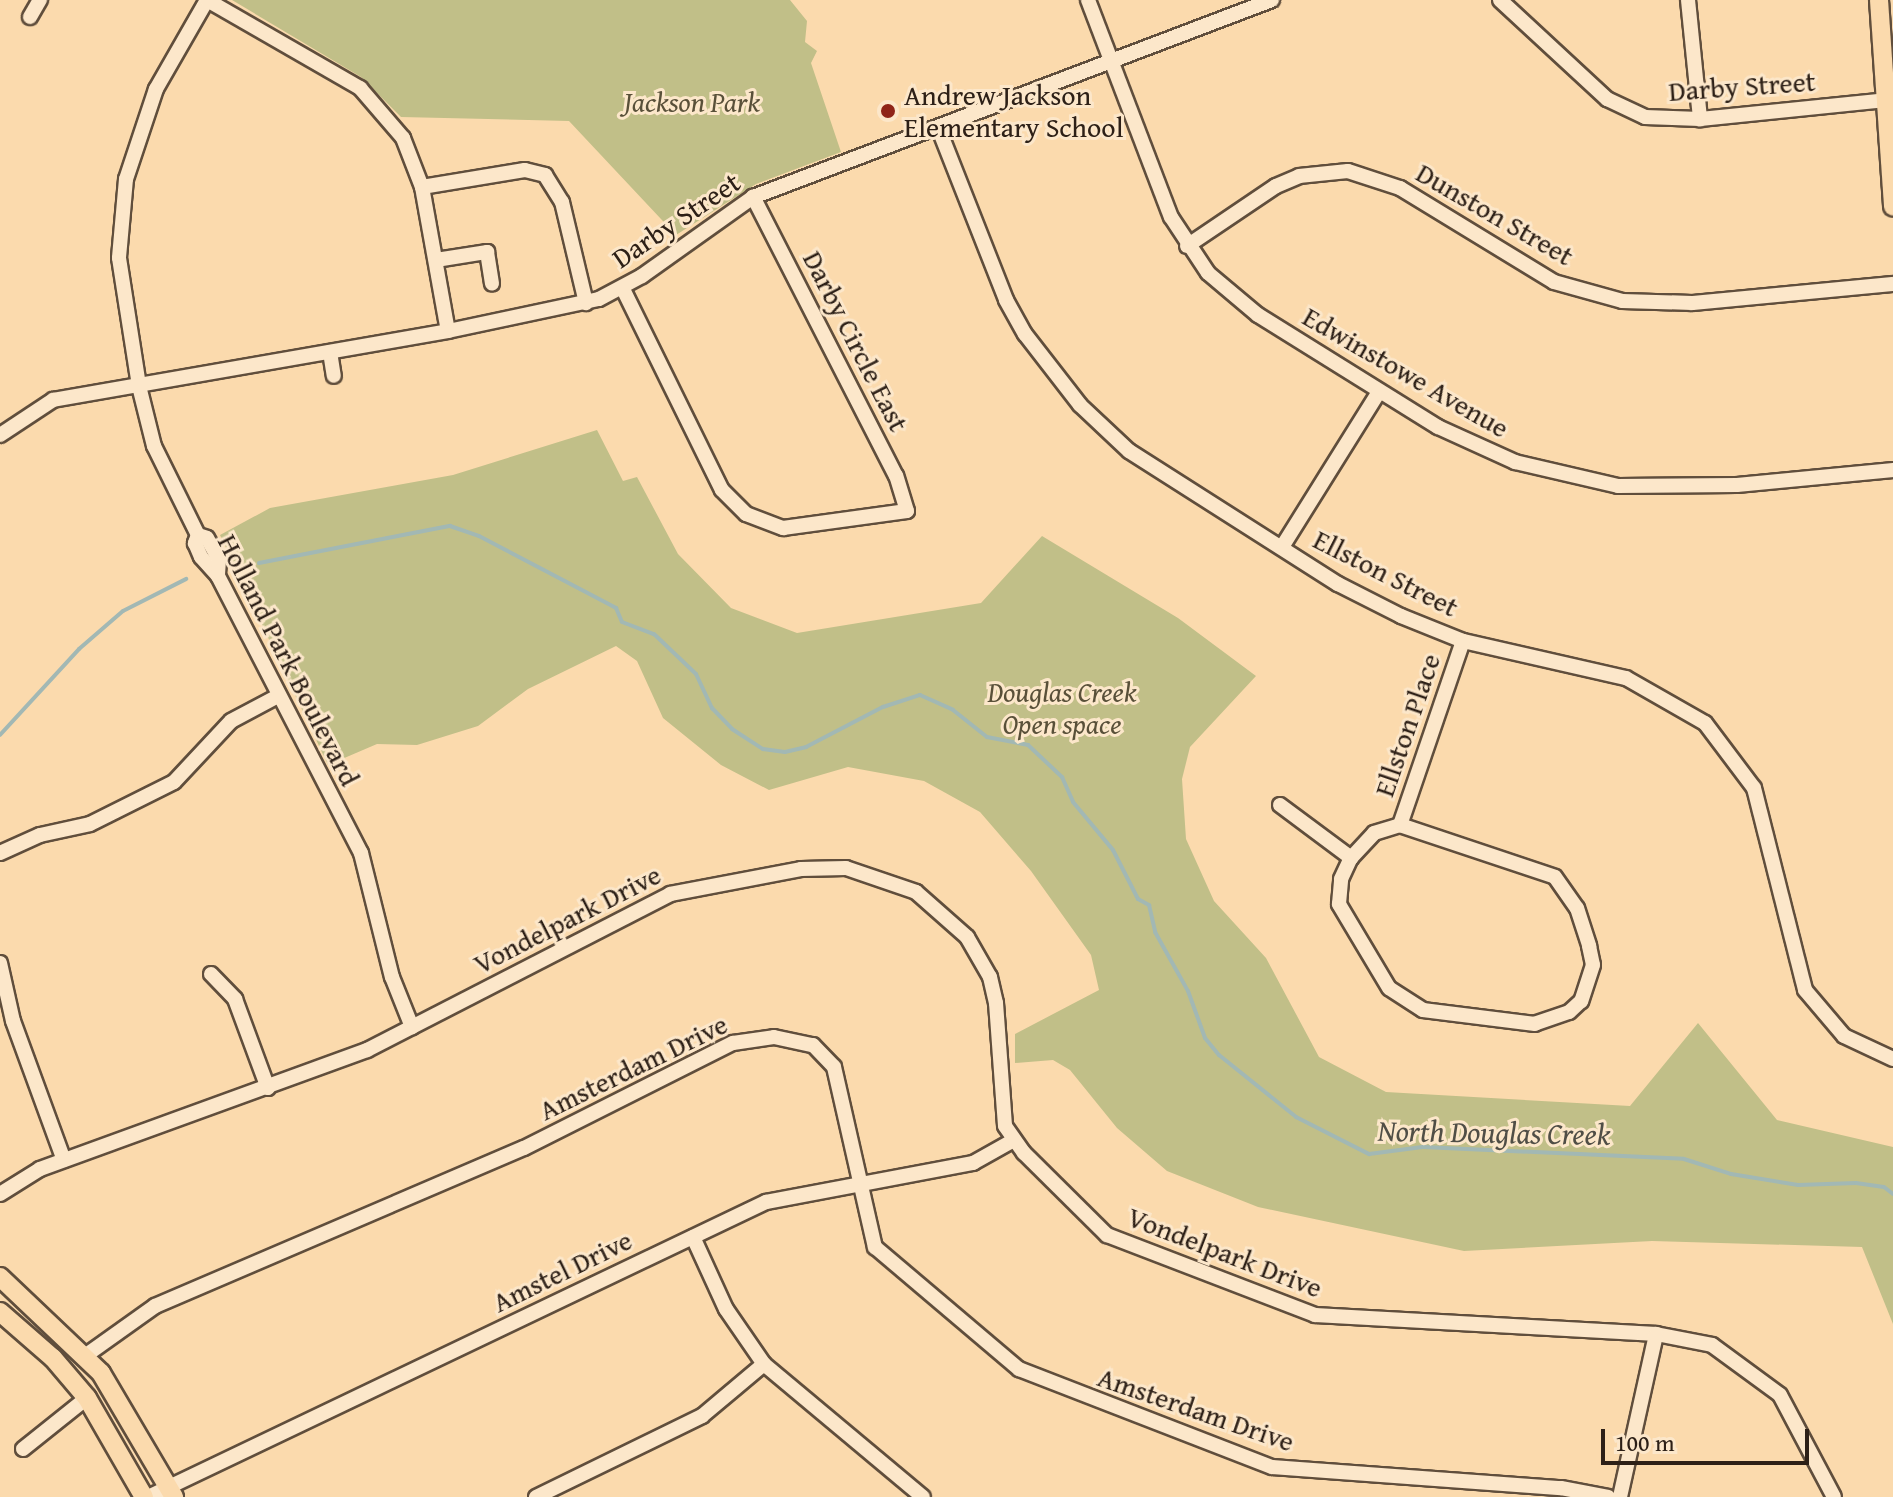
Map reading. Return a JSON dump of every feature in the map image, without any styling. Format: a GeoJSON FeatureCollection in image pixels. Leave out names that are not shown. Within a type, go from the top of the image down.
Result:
{"type":"FeatureCollection","features":[{"type":"Feature","properties":{"kind":"main road"},"geometry":{"type":"LineString","coordinates":[[1879,0],[1893,207]]}},
{"type":"Feature","properties":{"kind":"main road"},"geometry":{"type":"LineString","coordinates":[[0,1277],[85,1356],[122,1403],[172,1493]]}},
{"type":"Feature","properties":{"kind":"main road"},"geometry":{"type":"LineString","coordinates":[[0,1312],[53,1358],[87,1398],[146,1497]]}},
{"type":"Feature","properties":{"kind":"street"},"geometry":{"type":"LineString","coordinates":[[30,17],[40,0]]}},
{"type":"Feature","properties":{"kind":"street"},"geometry":{"type":"LineString","coordinates":[[207,0],[360,88],[403,138],[422,187],[448,331]]}},
{"type":"Feature","properties":{"kind":"street","name":"Holland Park Boulevard"},"geometry":{"type":"LineString","coordinates":[[207,0],[156,89],[126,179],[119,258],[139,386],[154,446],[198,535],[195,543],[206,567],[218,576],[361,853],[392,977],[412,1027]]}},
{"type":"Feature","properties":{"kind":"street","name":"Edwinstowe Avenue"},"geometry":{"type":"LineString","coordinates":[[1088,0],[1171,217],[1187,246],[1240,302],[1379,392],[1471,445],[1515,462],[1618,486],[1722,486],[1893,470]]}},
{"type":"Feature","properties":{"kind":"street","name":"Darby Street"},"geometry":{"type":"LineString","coordinates":[[0,435],[29,411],[53,400],[448,331],[586,303],[623,289],[753,197],[1272,0]]}},
{"type":"Feature","properties":{"kind":"street","name":"Darby Street"},"geometry":{"type":"LineString","coordinates":[[1500,0],[1624,109],[1669,121],[1886,100]]}},
{"type":"Feature","properties":{"kind":"street"},"geometry":{"type":"LineString","coordinates":[[1688,0],[1700,119]]}},
{"type":"Feature","properties":{"kind":"street","name":"Ellston Street"},"geometry":{"type":"LineString","coordinates":[[938,127],[1006,300],[1053,374],[1129,451],[1338,584],[1463,641],[1626,678],[1653,689],[1705,723],[1754,788],[1805,990],[1844,1036],[1893,1059]]}},
{"type":"Feature","properties":{"kind":"street"},"geometry":{"type":"LineString","coordinates":[[422,187],[525,170],[545,175],[562,202],[586,303]]}},
{"type":"Feature","properties":{"kind":"street","name":"Dunston Street"},"geometry":{"type":"LineString","coordinates":[[1187,246],[1276,186],[1299,176],[1348,171],[1400,188],[1554,282],[1609,298],[1692,303],[1893,284]]}},
{"type":"Feature","properties":{"kind":"street","name":"Darby Circle East"},"geometry":{"type":"LineString","coordinates":[[623,289],[722,490],[746,514],[783,528],[907,511],[896,476],[753,197]]}},
{"type":"Feature","properties":{"kind":"street"},"geometry":{"type":"LineString","coordinates":[[436,260],[487,252],[492,284]]}},
{"type":"Feature","properties":{"kind":"street"},"geometry":{"type":"LineString","coordinates":[[330,352],[334,376]]}},
{"type":"Feature","properties":{"kind":"street"},"geometry":{"type":"LineString","coordinates":[[1282,547],[1379,392]]}},
{"type":"Feature","properties":{"kind":"street","name":"Ellston Place"},"geometry":{"type":"LineString","coordinates":[[1400,825],[1463,641]]}},
{"type":"Feature","properties":{"kind":"street"},"geometry":{"type":"LineString","coordinates":[[0,853],[40,835],[90,824],[174,782],[231,721],[278,696]]}},
{"type":"Feature","properties":{"kind":"street"},"geometry":{"type":"LineString","coordinates":[[1280,805],[1351,858]]}},
{"type":"Feature","properties":{"kind":"street","name":"Ellston Place"},"geometry":{"type":"LineString","coordinates":[[1400,825],[1555,877],[1577,908],[1593,965],[1581,1001],[1569,1012],[1535,1024],[1423,1010],[1404,1001],[1389,988],[1344,918],[1338,891],[1351,858],[1374,833],[1400,825]]}},
{"type":"Feature","properties":{"kind":"street","name":"Vondelpark Drive"},"geometry":{"type":"LineString","coordinates":[[0,1194],[13,1182],[64,1160],[268,1088],[412,1027],[670,894],[801,869],[846,868],[916,892],[967,937],[990,977],[996,1003],[1000,1110],[1014,1140],[1107,1235],[1315,1315],[1656,1334],[1712,1345],[1767,1382],[1789,1410],[1834,1497]]}},
{"type":"Feature","properties":{"kind":"street"},"geometry":{"type":"LineString","coordinates":[[0,963],[13,1021],[64,1160]]}},
{"type":"Feature","properties":{"kind":"street"},"geometry":{"type":"LineString","coordinates":[[211,974],[235,999],[268,1088]]}},
{"type":"Feature","properties":{"kind":"street","name":"Amsterdam Drive"},"geometry":{"type":"LineString","coordinates":[[85,1356],[155,1306],[510,1155],[733,1043],[774,1037],[813,1045],[825,1054],[841,1082],[869,1235],[884,1258],[998,1355],[1043,1381],[1272,1467],[1561,1488],[1608,1497]]}},
{"type":"Feature","properties":{"kind":"street","name":"Amstel Drive"},"geometry":{"type":"LineString","coordinates":[[146,1497],[172,1493],[786,1194],[973,1163],[1014,1140]]}},
{"type":"Feature","properties":{"kind":"street"},"geometry":{"type":"LineString","coordinates":[[693,1237],[726,1309],[764,1364],[923,1497]]}},
{"type":"Feature","properties":{"kind":"street"},"geometry":{"type":"LineString","coordinates":[[1620,1497],[1656,1334]]}},
{"type":"Feature","properties":{"kind":"street"},"geometry":{"type":"LineString","coordinates":[[536,1497],[693,1421],[764,1364]]}},
{"type":"Feature","properties":{"kind":"street"},"geometry":{"type":"LineString","coordinates":[[23,1449],[87,1398]]}},
{"type":"Feature","properties":{"kind":"green space","name":"Jackson Park"},"geometry":{"type":"Polygon","coordinates":[[[232,0],[790,0],[807,21],[805,42],[817,51],[811,63],[841,152],[756,184],[676,235],[569,121],[401,117],[361,77],[232,0]]]}},
{"type":"Feature","properties":{"kind":"green space","name":"Douglas Creek Open space"},"geometry":{"type":"Polygon","coordinates":[[[597,430],[623,481],[637,477],[678,554],[731,608],[797,633],[981,603],[1042,536],[1178,618],[1256,676],[1190,747],[1182,779],[1186,839],[1214,901],[1266,958],[1319,1057],[1386,1092],[1630,1106],[1698,1023],[1777,1120],[1893,1147],[1893,1324],[1862,1247],[1652,1241],[1464,1251],[1258,1207],[1167,1171],[1117,1128],[1070,1070],[1053,1060],[1015,1063],[1015,1034],[1099,990],[1091,955],[1031,871],[980,812],[924,781],[848,767],[769,790],[721,765],[663,718],[637,661],[616,646],[528,689],[478,726],[417,745],[377,744],[328,765],[220,535],[270,508],[453,475],[597,430]]]}},
{"type":"Feature","properties":{"kind":"waterway","name":"North Douglas Creek"},"geometry":{"type":"LineString","coordinates":[[259,563],[450,526],[479,536],[616,608],[622,622],[654,634],[696,674],[712,708],[732,729],[763,749],[785,752],[806,747],[883,707],[920,695],[953,710],[987,737],[1028,745],[1062,777],[1073,802],[1113,850],[1138,899],[1149,905],[1155,932],[1188,991],[1205,1038],[1219,1055],[1296,1117],[1369,1154],[1423,1147],[1684,1159],[1731,1174],[1798,1185],[1856,1183],[1884,1187],[1893,1194]]}},
{"type":"Feature","properties":{"kind":"waterway","name":"North Douglas Creek"},"geometry":{"type":"LineString","coordinates":[[0,735],[79,649],[123,611],[186,579]]}},
{"type":"Feature","properties":{"kind":"place","name":"Andrew Jackson Elementary School"},"geometry":{"type":"Point","coordinates":[888,111]}}]}
